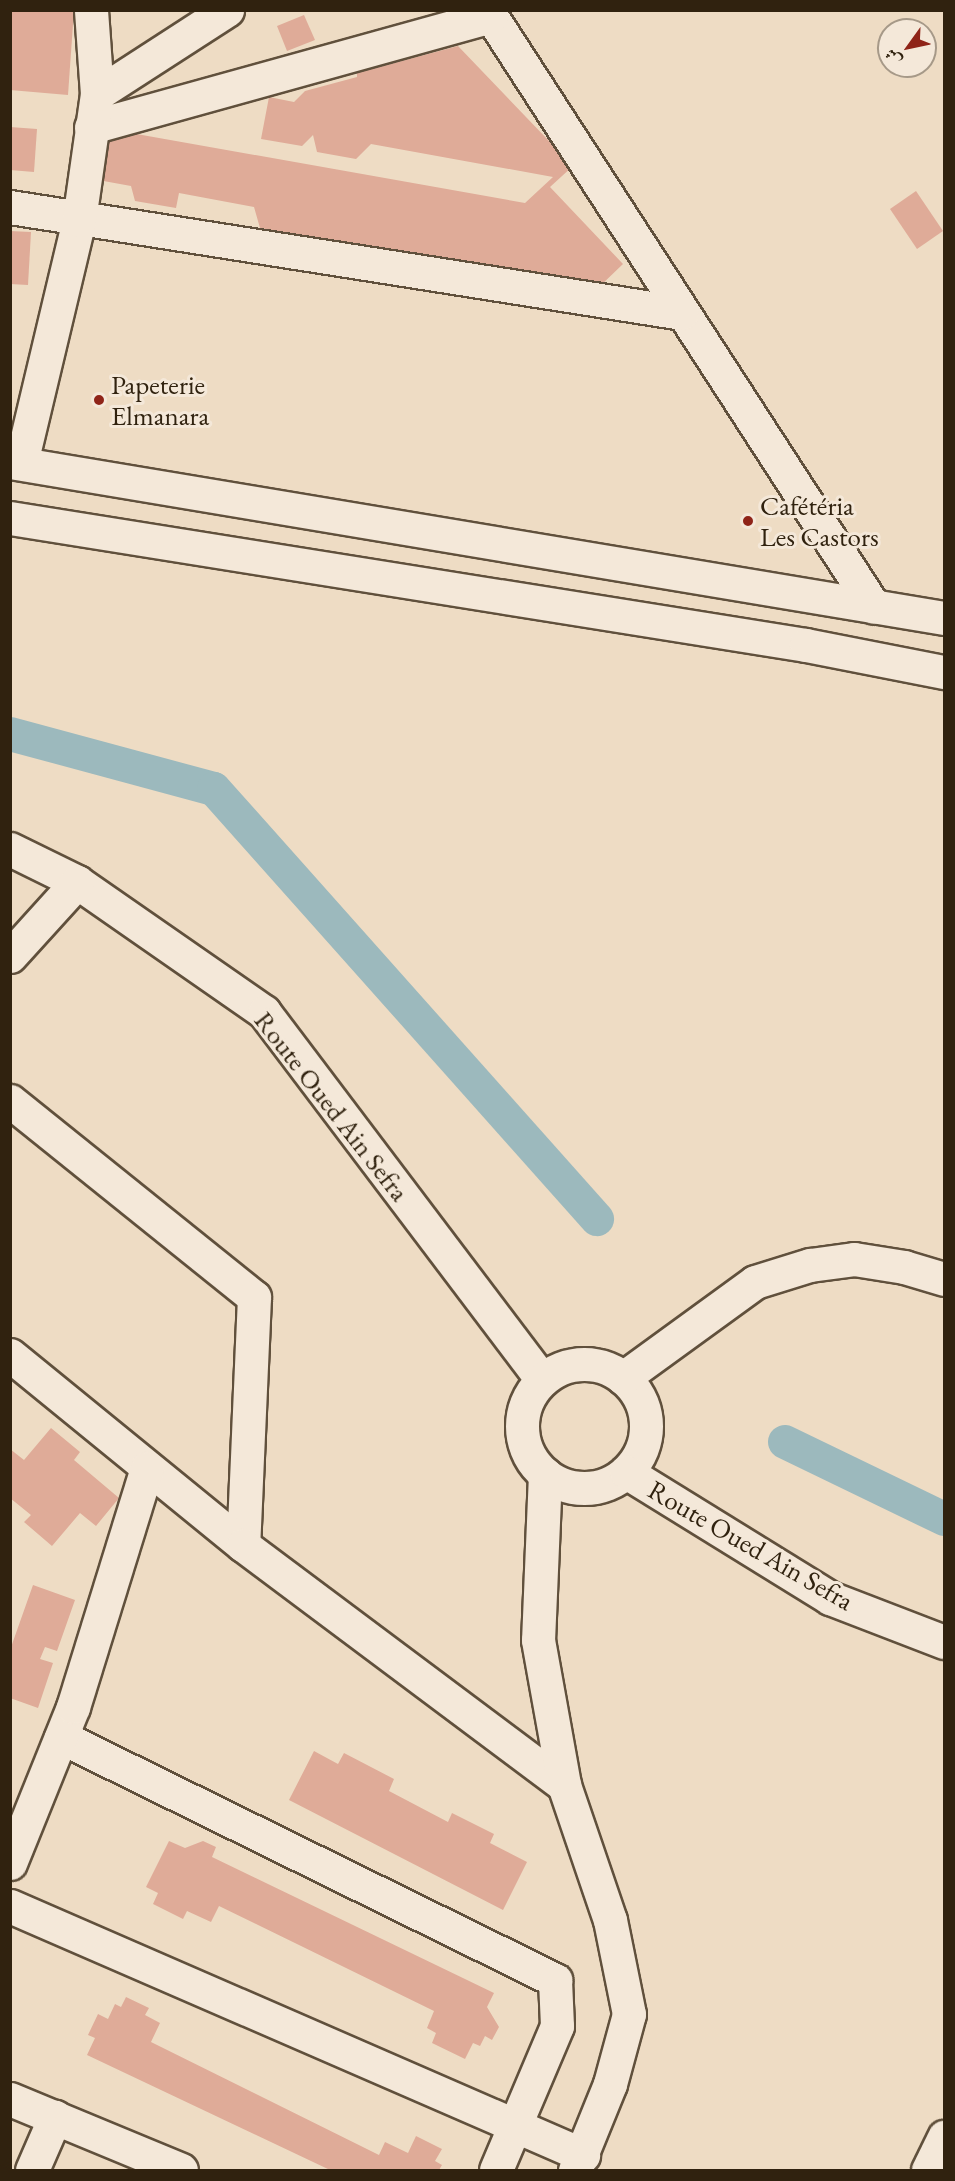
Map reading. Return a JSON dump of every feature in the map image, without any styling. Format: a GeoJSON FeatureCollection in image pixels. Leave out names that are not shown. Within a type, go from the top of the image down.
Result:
{"type":"FeatureCollection","features":[{"type":"Feature","properties":{"kind":"street"},"geometry":{"type":"LineString","coordinates":[[92,10],[97,94],[79,220],[21,415],[16,463],[945,618]]}},
{"type":"Feature","properties":{"kind":"street"},"geometry":{"type":"LineString","coordinates":[[97,94],[227,10]]}},
{"type":"Feature","properties":{"kind":"street"},"geometry":{"type":"LineString","coordinates":[[91,127],[489,13],[874,607]]}},
{"type":"Feature","properties":{"kind":"street"},"geometry":{"type":"LineString","coordinates":[[10,207],[79,220],[682,313]]}},
{"type":"Feature","properties":{"kind":"street"},"geometry":{"type":"LineString","coordinates":[[10,518],[806,645],[945,672]]}},
{"type":"Feature","properties":{"kind":"street","name":"Route Oued Ain Sefra"},"geometry":{"type":"LineString","coordinates":[[10,849],[77,882],[264,1012],[542,1380]]}},
{"type":"Feature","properties":{"kind":"street"},"geometry":{"type":"LineString","coordinates":[[10,956],[77,882]]}},
{"type":"Feature","properties":{"kind":"street"},"geometry":{"type":"LineString","coordinates":[[10,1101],[254,1297],[243,1545]]}},
{"type":"Feature","properties":{"kind":"street"},"geometry":{"type":"LineString","coordinates":[[623,1378],[755,1282],[777,1275],[810,1265],[854,1259],[904,1267],[945,1279]]}},
{"type":"Feature","properties":{"kind":"street"},"geometry":{"type":"LineString","coordinates":[[10,1355],[243,1545],[564,1785]]}},
{"type":"Feature","properties":{"kind":"street"},"geometry":{"type":"LineString","coordinates":[[590,1364],[607,1369],[623,1378],[635,1391],[643,1407],[646,1424],[644,1442],[637,1458],[626,1472],[612,1482],[595,1487],[577,1488],[560,1484],[532,1462],[525,1446],[522,1428],[527,1402],[542,1380],[556,1370],[573,1365],[590,1364]]}},
{"type":"Feature","properties":{"kind":"street"},"geometry":{"type":"LineString","coordinates":[[10,1863],[73,1707],[147,1468]]}},
{"type":"Feature","properties":{"kind":"street","name":"Route Oued Ain Sefra"},"geometry":{"type":"LineString","coordinates":[[626,1472],[830,1598],[945,1642]]}},
{"type":"Feature","properties":{"kind":"street"},"geometry":{"type":"LineString","coordinates":[[10,1906],[515,2126],[579,2163],[610,2084],[629,2014],[610,1920],[564,1785],[538,1640],[545,1474]]}},
{"type":"Feature","properties":{"kind":"street"},"geometry":{"type":"LineString","coordinates":[[61,1737],[555,1980],[557,2026],[496,2170]]}},
{"type":"Feature","properties":{"kind":"street"},"geometry":{"type":"LineString","coordinates":[[10,2099],[181,2170]]}},
{"type":"Feature","properties":{"kind":"street"},"geometry":{"type":"LineString","coordinates":[[32,2170],[55,2116]]}},
{"type":"Feature","properties":{"kind":"street"},"geometry":{"type":"LineString","coordinates":[[928,2170],[945,2137]]}},
{"type":"Feature","properties":{"kind":"building"},"geometry":{"type":"Polygon","coordinates":[[[10,10],[74,10],[68,95],[10,90],[10,10]]]}},
{"type":"Feature","properties":{"kind":"building"},"geometry":{"type":"Polygon","coordinates":[[[304,15],[315,40],[287,51],[277,26],[304,15]]]}},
{"type":"Feature","properties":{"kind":"building"},"geometry":{"type":"Polygon","coordinates":[[[458,46],[573,166],[550,187],[623,264],[597,289],[260,228],[254,207],[179,193],[176,208],[135,201],[131,186],[98,180],[107,132],[114,130],[525,203],[553,177],[371,144],[356,159],[317,152],[313,135],[302,146],[261,139],[269,97],[294,102],[305,91],[357,77],[357,73],[458,46]]]}},
{"type":"Feature","properties":{"kind":"building"},"geometry":{"type":"Polygon","coordinates":[[[10,127],[37,129],[34,172],[10,170],[10,127]]]}},
{"type":"Feature","properties":{"kind":"building"},"geometry":{"type":"Polygon","coordinates":[[[916,191],[943,231],[917,249],[890,209],[916,191]]]}},
{"type":"Feature","properties":{"kind":"building"},"geometry":{"type":"Polygon","coordinates":[[[10,231],[31,232],[28,285],[10,284],[10,231]]]}},
{"type":"Feature","properties":{"kind":"building"},"geometry":{"type":"Polygon","coordinates":[[[51,1428],[80,1452],[74,1460],[119,1498],[96,1526],[80,1513],[52,1546],[24,1522],[31,1515],[10,1498],[10,1449],[24,1460],[51,1428]]]}},
{"type":"Feature","properties":{"kind":"building"},"geometry":{"type":"Polygon","coordinates":[[[33,1585],[75,1600],[57,1651],[45,1647],[40,1659],[53,1663],[38,1708],[10,1698],[10,1650],[33,1585]]]}},
{"type":"Feature","properties":{"kind":"building"},"geometry":{"type":"Polygon","coordinates":[[[314,1751],[338,1764],[344,1753],[394,1779],[389,1791],[448,1822],[452,1813],[494,1834],[490,1843],[527,1862],[503,1910],[289,1800],[314,1751]]]}},
{"type":"Feature","properties":{"kind":"building"},"geometry":{"type":"Polygon","coordinates":[[[169,1841],[185,1848],[203,1841],[216,1847],[212,1857],[494,1993],[487,2007],[499,2027],[492,2040],[485,2036],[480,2046],[473,2043],[465,2059],[432,2043],[436,2033],[427,2028],[434,2011],[219,1906],[211,1922],[187,1911],[183,1919],[153,1904],[158,1893],[146,1887],[169,1841]]]}},
{"type":"Feature","properties":{"kind":"building"},"geometry":{"type":"Polygon","coordinates":[[[126,1997],[149,2008],[145,2015],[160,2023],[151,2042],[379,2155],[385,2142],[408,2153],[416,2136],[442,2149],[435,2161],[442,2165],[439,2170],[330,2170],[87,2055],[95,2038],[88,2035],[98,2014],[108,2019],[115,2004],[121,2007],[126,1997]]]}},
{"type":"Feature","properties":{"kind":"waterway"},"geometry":{"type":"LineString","coordinates":[[10,734],[214,789],[597,1219]]}},
{"type":"Feature","properties":{"kind":"waterway"},"geometry":{"type":"LineString","coordinates":[[785,1442],[944,1519]]}},
{"type":"Feature","properties":{"kind":"place","name":"Papeterie Elmanara"},"geometry":{"type":"Point","coordinates":[99,400]}},
{"type":"Feature","properties":{"kind":"place","name":"Cafétéria Les Castors"},"geometry":{"type":"Point","coordinates":[748,521]}}]}
